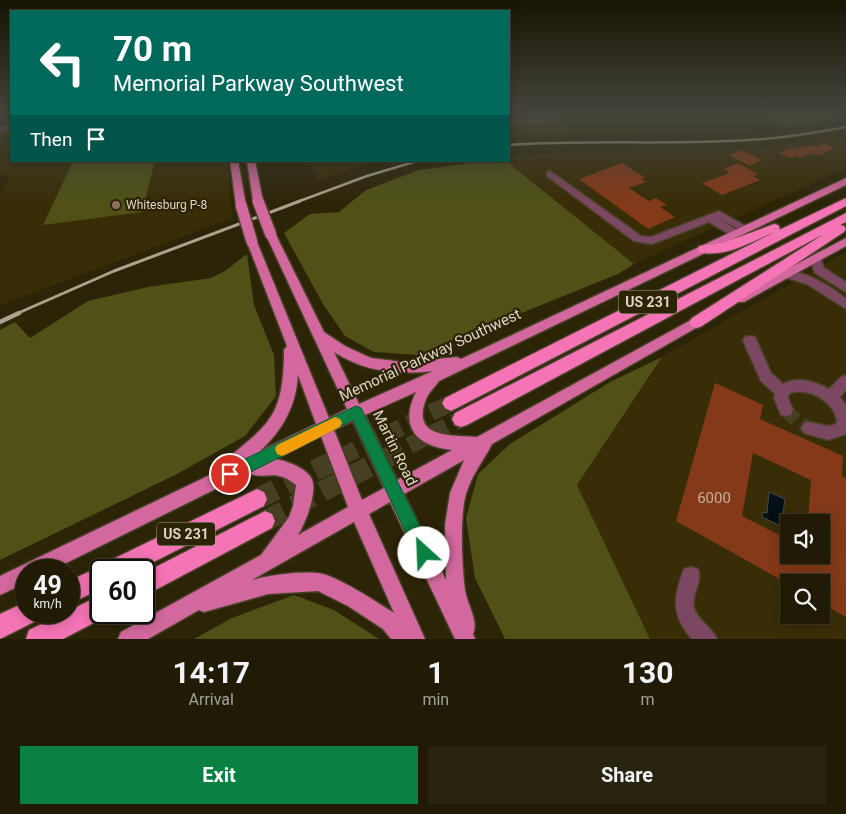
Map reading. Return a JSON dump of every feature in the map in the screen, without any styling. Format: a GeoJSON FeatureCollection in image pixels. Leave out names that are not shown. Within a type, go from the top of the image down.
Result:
{"type":"FeatureCollection","features":[{"type":"Feature","properties":{"kind":"highway"},"geometry":{"type":"LineString","coordinates":[[704,249],[725,247],[793,220],[822,206],[845,207]]}},
{"type":"Feature","properties":{"kind":"highway","name":"US 231"},"geometry":{"type":"LineString","coordinates":[[451,403],[845,207]]}},
{"type":"Feature","properties":{"kind":"highway","name":"US 231"},"geometry":{"type":"LineString","coordinates":[[461,419],[845,207]]}},
{"type":"Feature","properties":{"kind":"highway"},"geometry":{"type":"LineString","coordinates":[[697,322],[846,226]]}},
{"type":"Feature","properties":{"kind":"highway","name":"US 231"},"geometry":{"type":"LineString","coordinates":[[138,559],[257,499]]}},
{"type":"Feature","properties":{"kind":"highway","name":"US 231"},"geometry":{"type":"LineString","coordinates":[[155,579],[265,521]]}},
{"type":"Feature","properties":{"kind":"highway"},"geometry":{"type":"LineString","coordinates":[[38,639],[90,613]]}},
{"type":"Feature","properties":{"kind":"highway"},"geometry":{"type":"LineString","coordinates":[[0,627],[15,620]]}},
{"type":"Feature","properties":{"kind":"main road"},"geometry":{"type":"LineString","coordinates":[[234,162],[241,205],[252,242],[358,510],[415,639]]}},
{"type":"Feature","properties":{"kind":"main road","name":"Martin Road"},"geometry":{"type":"LineString","coordinates":[[251,162],[258,201],[271,235],[467,639]]}},
{"type":"Feature","properties":{"kind":"main road","name":"Memorial Parkway Southwest"},"geometry":{"type":"LineString","coordinates":[[55,559],[356,412],[470,361],[846,181]]}},
{"type":"Feature","properties":{"kind":"main road"},"geometry":{"type":"LineString","coordinates":[[128,639],[846,241]]}},
{"type":"Feature","properties":{"kind":"main road"},"geometry":{"type":"LineString","coordinates":[[320,334],[336,348],[361,362],[394,368],[470,361]]}},
{"type":"Feature","properties":{"kind":"main road"},"geometry":{"type":"LineString","coordinates":[[214,482],[266,434],[283,411],[291,378],[291,340]]}},
{"type":"Feature","properties":{"kind":"main road"},"geometry":{"type":"LineString","coordinates":[[434,377],[426,386],[419,400],[416,413],[417,426],[423,434],[433,440],[450,444],[483,441]]}},
{"type":"Feature","properties":{"kind":"main road"},"geometry":{"type":"LineString","coordinates":[[467,639],[456,590],[454,525],[458,493],[483,441]]}},
{"type":"Feature","properties":{"kind":"main road"},"geometry":{"type":"LineString","coordinates":[[245,467],[274,466],[291,471],[305,482],[304,504],[298,520],[265,562]]}},
{"type":"Feature","properties":{"kind":"main road"},"geometry":{"type":"LineString","coordinates":[[0,586],[15,578]]}},
{"type":"Feature","properties":{"kind":"main road"},"geometry":{"type":"LineString","coordinates":[[185,607],[268,585],[319,582],[355,599],[390,622],[403,639]]}},
{"type":"Feature","properties":{"kind":"street"},"geometry":{"type":"LineString","coordinates":[[550,174],[638,239],[652,241],[715,216],[746,229]]}},
{"type":"Feature","properties":{"kind":"street"},"geometry":{"type":"LineString","coordinates":[[715,216],[736,234]]}},
{"type":"Feature","properties":{"kind":"street"},"geometry":{"type":"LineString","coordinates":[[815,258],[819,270],[846,288]]}},
{"type":"Feature","properties":{"kind":"street"},"geometry":{"type":"LineString","coordinates":[[788,274],[802,276],[819,284],[846,304]]}},
{"type":"Feature","properties":{"kind":"street"},"geometry":{"type":"LineString","coordinates":[[750,341],[766,377],[782,392]]}},
{"type":"Feature","properties":{"kind":"street"},"geometry":{"type":"LineString","coordinates":[[830,397],[846,381]]}},
{"type":"Feature","properties":{"kind":"street"},"geometry":{"type":"LineString","coordinates":[[786,410],[781,399],[785,387],[801,384],[811,386],[830,397],[843,413],[845,420],[839,436],[809,428]]}},
{"type":"Feature","properties":{"kind":"street"},"geometry":{"type":"LineString","coordinates":[[691,576],[684,603],[687,615],[702,636],[707,639]]}},
{"type":"Feature","properties":{"kind":"shaded area","name":"Whitesburg P-8"},"geometry":{"type":"Polygon","coordinates":[[[0,144],[10,144],[10,162],[228,162],[232,218],[0,305],[0,192],[11,174],[0,175],[0,144]]]}},
{"type":"Feature","properties":{"kind":"shaded area"},"geometry":{"type":"Polygon","coordinates":[[[789,144],[846,144],[846,168],[634,264],[507,162],[510,162],[510,157],[524,154],[596,150],[766,147],[789,144]]]}},
{"type":"Feature","properties":{"kind":"shaded area"},"geometry":{"type":"Polygon","coordinates":[[[73,162],[155,162],[142,212],[43,225],[73,162]]]}},
{"type":"Feature","properties":{"kind":"shaded area"},"geometry":{"type":"Polygon","coordinates":[[[310,162],[372,162],[318,181],[310,162]]]}},
{"type":"Feature","properties":{"kind":"shaded area"},"geometry":{"type":"Polygon","coordinates":[[[478,162],[507,162],[634,264],[618,274],[418,355],[374,352],[345,336],[323,304],[284,233],[310,214],[339,212],[366,190],[419,170],[478,162]]]}},
{"type":"Feature","properties":{"kind":"shaded area"},"geometry":{"type":"Polygon","coordinates":[[[846,252],[846,639],[650,639],[577,485],[662,357],[846,252]]]}},
{"type":"Feature","properties":{"kind":"shaded area"},"geometry":{"type":"Polygon","coordinates":[[[247,254],[254,305],[274,355],[276,396],[245,436],[175,475],[0,560],[0,330],[15,322],[30,338],[88,301],[148,287],[211,278],[225,271],[247,254]]]}},
{"type":"Feature","properties":{"kind":"shaded area"},"geometry":{"type":"Polygon","coordinates":[[[662,357],[577,485],[650,639],[505,639],[475,578],[466,518],[478,474],[510,444],[610,382],[662,357]]]}},
{"type":"Feature","properties":{"kind":"shaded area"},"geometry":{"type":"Polygon","coordinates":[[[769,492],[785,499],[783,514],[780,514],[780,526],[762,517],[763,512],[767,513],[769,492]]]}},
{"type":"Feature","properties":{"kind":"shaded area"},"geometry":{"type":"Polygon","coordinates":[[[294,595],[334,610],[379,639],[194,639],[232,618],[294,595]]]}},
{"type":"Feature","properties":{"kind":"building"},"geometry":{"type":"Polygon","coordinates":[[[826,144],[835,148],[820,155],[810,154],[800,158],[796,156],[791,158],[779,153],[802,146],[806,148],[813,145],[817,147],[826,144]]]}},
{"type":"Feature","properties":{"kind":"building"},"geometry":{"type":"Polygon","coordinates":[[[741,150],[762,160],[750,166],[729,155],[741,150]]]}},
{"type":"Feature","properties":{"kind":"building"},"geometry":{"type":"Polygon","coordinates":[[[622,163],[645,178],[641,179],[646,182],[629,188],[649,201],[656,198],[667,205],[660,207],[675,217],[648,229],[579,179],[622,163]]]}},
{"type":"Feature","properties":{"kind":"building"},"geometry":{"type":"Polygon","coordinates":[[[738,163],[758,174],[753,176],[760,180],[722,195],[702,183],[730,173],[723,169],[738,163]]]}},
{"type":"Feature","properties":{"kind":"building"},"geometry":{"type":"Polygon","coordinates":[[[715,383],[763,405],[760,419],[843,456],[842,476],[846,478],[846,617],[830,608],[830,574],[780,574],[780,579],[676,521],[715,383]],[[753,453],[742,516],[780,535],[780,564],[830,564],[830,514],[809,514],[811,480],[753,453]]]}},
{"type":"Feature","properties":{"kind":"tunnel"},"geometry":{"type":"LineString","coordinates":[[341,457],[451,403]]}},
{"type":"Feature","properties":{"kind":"tunnel"},"geometry":{"type":"LineString","coordinates":[[786,410],[798,422],[809,428]]}},
{"type":"Feature","properties":{"kind":"tunnel"},"geometry":{"type":"LineString","coordinates":[[387,457],[461,419]]}},
{"type":"Feature","properties":{"kind":"tunnel"},"geometry":{"type":"LineString","coordinates":[[257,499],[344,456]]}},
{"type":"Feature","properties":{"kind":"tunnel"},"geometry":{"type":"LineString","coordinates":[[265,521],[390,456]]}},
{"type":"Feature","properties":{"kind":"railway"},"geometry":{"type":"LineString","coordinates":[[510,145],[528,144]]}},
{"type":"Feature","properties":{"kind":"railway"},"geometry":{"type":"LineString","coordinates":[[297,202],[367,176],[414,162]]}},
{"type":"Feature","properties":{"kind":"railway"},"geometry":{"type":"LineString","coordinates":[[16,314],[114,271],[300,201]]}},
{"type":"Feature","properties":{"kind":"railway"},"geometry":{"type":"LineString","coordinates":[[0,322],[19,313]]}},
{"type":"Feature","properties":{"kind":"slow traffic"},"geometry":{"type":"LineString","coordinates":[[282,449],[335,423]]}},
{"type":"Feature","properties":{"kind":"place","name":"Whitesburg P-8"},"geometry":{"type":"Point","coordinates":[116,205]}},
{"type":"Feature","properties":{"kind":"route"},"geometry":{"type":"LineString","coordinates":[[230,474],[356,412],[424,553]]}}]}
